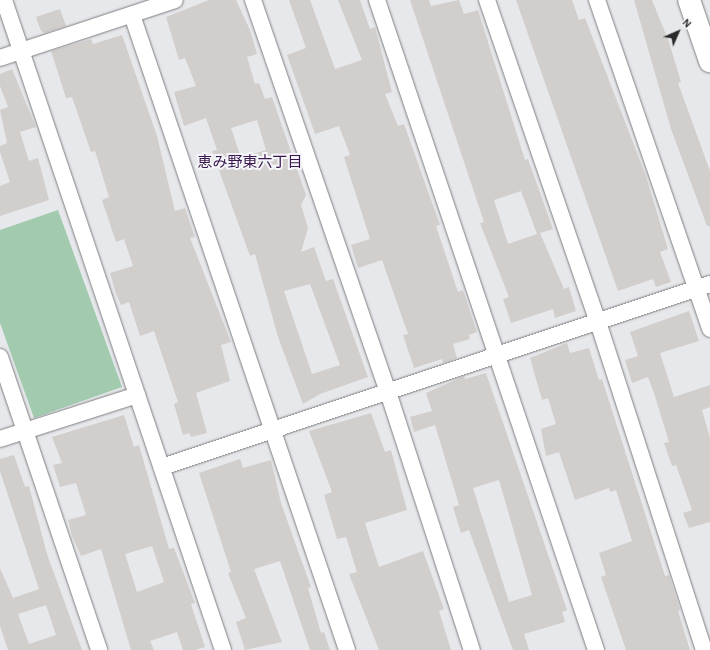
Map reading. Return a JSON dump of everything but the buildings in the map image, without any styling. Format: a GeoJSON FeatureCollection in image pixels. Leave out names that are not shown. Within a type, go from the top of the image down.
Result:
{"type":"FeatureCollection","features":[{"type":"Feature","properties":{"kind":"main road"},"geometry":{"type":"LineString","coordinates":[[689,0],[710,62]]}},
{"type":"Feature","properties":{"kind":"street"},"geometry":{"type":"LineString","coordinates":[[4,0],[223,650]]}},
{"type":"Feature","properties":{"kind":"street"},"geometry":{"type":"LineString","coordinates":[[0,58],[175,0]]}},
{"type":"Feature","properties":{"kind":"street"},"geometry":{"type":"LineString","coordinates":[[253,0],[388,392],[472,650]]}},
{"type":"Feature","properties":{"kind":"street"},"geometry":{"type":"LineString","coordinates":[[377,0],[499,356],[596,650]]}},
{"type":"Feature","properties":{"kind":"street"},"geometry":{"type":"LineString","coordinates":[[487,0],[598,322],[704,650]]}},
{"type":"Feature","properties":{"kind":"street"},"geometry":{"type":"LineString","coordinates":[[597,0],[704,286],[710,329]]}},
{"type":"Feature","properties":{"kind":"street"},"geometry":{"type":"LineString","coordinates":[[132,15],[347,650]]}},
{"type":"Feature","properties":{"kind":"street"},"geometry":{"type":"LineString","coordinates":[[162,467],[499,356],[704,286]]}},
{"type":"Feature","properties":{"kind":"street"},"geometry":{"type":"LineString","coordinates":[[0,357],[99,650]]}},
{"type":"Feature","properties":{"kind":"street"},"geometry":{"type":"LineString","coordinates":[[0,439],[137,395]]}},
{"type":"Feature","properties":{"kind":"green space"},"geometry":{"type":"Polygon","coordinates":[[[58,210],[122,387],[34,418],[0,323],[0,230],[58,210]]]}},
{"type":"Feature","properties":{"kind":"district","name":"恵み野東六丁目"},"geometry":{"type":"Point","coordinates":[250,163]}}]}
